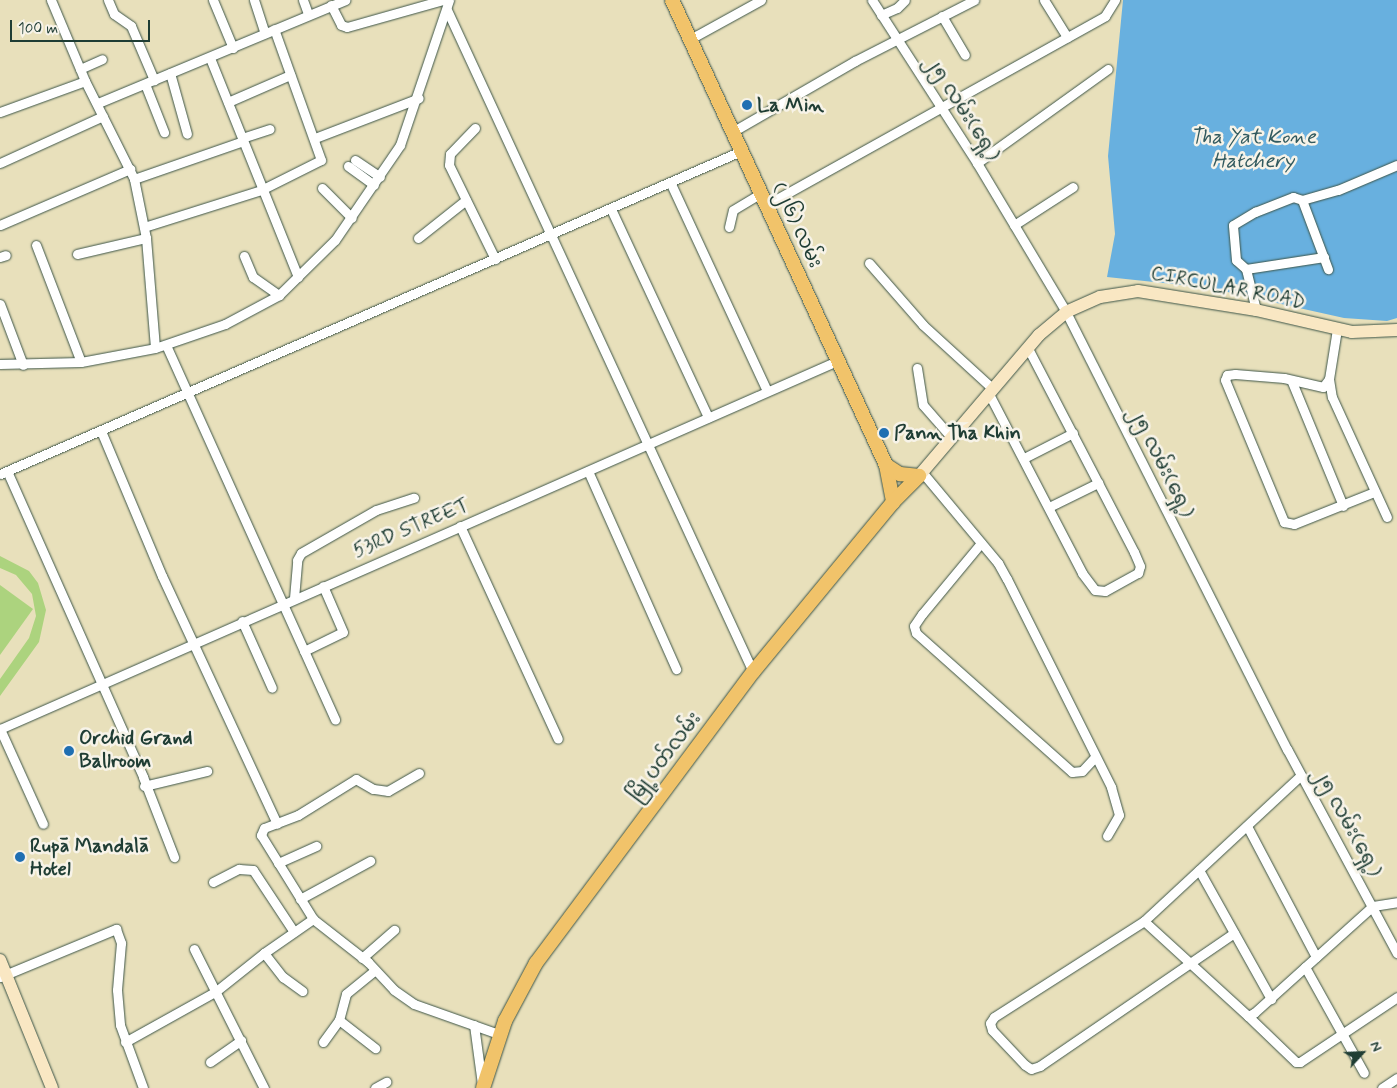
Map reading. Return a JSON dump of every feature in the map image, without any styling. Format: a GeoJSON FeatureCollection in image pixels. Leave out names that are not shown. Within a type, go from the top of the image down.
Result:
{"type":"FeatureCollection","features":[{"type":"Feature","properties":{"kind":"main road","name":"(၂၆) လမ်း"},"geometry":{"type":"LineString","coordinates":[[672,0],[886,466],[893,502]]}},
{"type":"Feature","properties":{"kind":"main road"},"geometry":{"type":"LineString","coordinates":[[886,466],[900,474],[920,474]]}},
{"type":"Feature","properties":{"kind":"main road","name":"မြို့ပတ်လမ်း"},"geometry":{"type":"LineString","coordinates":[[483,1088],[505,1021],[536,963],[752,672],[893,502],[920,474]]}},
{"type":"Feature","properties":{"kind":"street"},"geometry":{"type":"LineString","coordinates":[[50,0],[85,81],[98,103],[134,179],[146,238],[156,348]]}},
{"type":"Feature","properties":{"kind":"street"},"geometry":{"type":"LineString","coordinates":[[108,0],[114,14],[130,23],[154,80]]}},
{"type":"Feature","properties":{"kind":"street"},"geometry":{"type":"LineString","coordinates":[[213,0],[233,48]]}},
{"type":"Feature","properties":{"kind":"street"},"geometry":{"type":"LineString","coordinates":[[144,227],[262,190],[321,160],[315,138],[290,75],[254,0]]}},
{"type":"Feature","properties":{"kind":"street"},"geometry":{"type":"LineString","coordinates":[[303,0],[308,14]]}},
{"type":"Feature","properties":{"kind":"street"},"geometry":{"type":"LineString","coordinates":[[98,103],[210,58],[308,14],[345,0]]}},
{"type":"Feature","properties":{"kind":"street"},"geometry":{"type":"LineString","coordinates":[[690,39],[761,0]]}},
{"type":"Feature","properties":{"kind":"street","name":"၂၅ လမ်း(ရှေ့)"},"geometry":{"type":"LineString","coordinates":[[872,0],[940,109],[977,163],[1066,312],[1301,775],[1373,906],[1397,954]]}},
{"type":"Feature","properties":{"kind":"street"},"geometry":{"type":"LineString","coordinates":[[881,15],[897,8],[905,0]]}},
{"type":"Feature","properties":{"kind":"street"},"geometry":{"type":"LineString","coordinates":[[732,132],[897,39],[974,0]]}},
{"type":"Feature","properties":{"kind":"street"},"geometry":{"type":"LineString","coordinates":[[1044,0],[1067,36]]}},
{"type":"Feature","properties":{"kind":"street"},"geometry":{"type":"LineString","coordinates":[[729,227],[734,210],[763,199],[940,109],[1108,13],[1115,0]]}},
{"type":"Feature","properties":{"kind":"street"},"geometry":{"type":"LineString","coordinates":[[331,5],[341,25],[347,27],[449,2]]}},
{"type":"Feature","properties":{"kind":"street"},"geometry":{"type":"LineString","coordinates":[[0,364],[23,365],[81,362],[166,346],[225,324],[279,295],[335,240],[352,218],[400,145],[419,98],[449,2]]}},
{"type":"Feature","properties":{"kind":"street"},"geometry":{"type":"LineString","coordinates":[[449,2],[550,237],[648,444],[752,672]]}},
{"type":"Feature","properties":{"kind":"street"},"geometry":{"type":"LineString","coordinates":[[942,16],[965,55]]}},
{"type":"Feature","properties":{"kind":"street"},"geometry":{"type":"LineString","coordinates":[[210,58],[298,277]]}},
{"type":"Feature","properties":{"kind":"street"},"geometry":{"type":"LineString","coordinates":[[80,69],[102,59]]}},
{"type":"Feature","properties":{"kind":"street"},"geometry":{"type":"LineString","coordinates":[[977,163],[1108,69]]}},
{"type":"Feature","properties":{"kind":"street"},"geometry":{"type":"LineString","coordinates":[[170,73],[187,134]]}},
{"type":"Feature","properties":{"kind":"street"},"geometry":{"type":"LineString","coordinates":[[228,102],[290,75]]}},
{"type":"Feature","properties":{"kind":"street"},"geometry":{"type":"LineString","coordinates":[[0,112],[85,81]]}},
{"type":"Feature","properties":{"kind":"street"},"geometry":{"type":"LineString","coordinates":[[144,84],[164,132]]}},
{"type":"Feature","properties":{"kind":"street"},"geometry":{"type":"LineString","coordinates":[[315,138],[419,98]]}},
{"type":"Feature","properties":{"kind":"street"},"geometry":{"type":"LineString","coordinates":[[0,163],[103,116]]}},
{"type":"Feature","properties":{"kind":"street"},"geometry":{"type":"LineString","coordinates":[[475,128],[459,141],[448,160],[494,258]]}},
{"type":"Feature","properties":{"kind":"street"},"geometry":{"type":"LineString","coordinates":[[134,179],[270,129]]}},
{"type":"Feature","properties":{"kind":"street"},"geometry":{"type":"LineString","coordinates":[[174,857],[101,683],[4,473],[188,394],[494,258],[550,237],[741,152]]}},
{"type":"Feature","properties":{"kind":"street"},"geometry":{"type":"LineString","coordinates":[[352,163],[377,181]]}},
{"type":"Feature","properties":{"kind":"street"},"geometry":{"type":"LineString","coordinates":[[1256,310],[1246,269],[1236,260],[1233,225],[1255,212],[1293,197],[1302,200],[1338,190],[1397,165]]}},
{"type":"Feature","properties":{"kind":"street"},"geometry":{"type":"LineString","coordinates":[[0,225],[130,169]]}},
{"type":"Feature","properties":{"kind":"street"},"geometry":{"type":"LineString","coordinates":[[671,184],[767,391]]}},
{"type":"Feature","properties":{"kind":"street"},"geometry":{"type":"LineString","coordinates":[[1014,225],[1073,187]]}},
{"type":"Feature","properties":{"kind":"street"},"geometry":{"type":"LineString","coordinates":[[322,188],[352,218]]}},
{"type":"Feature","properties":{"kind":"street"},"geometry":{"type":"LineString","coordinates":[[418,238],[466,200]]}},
{"type":"Feature","properties":{"kind":"street"},"geometry":{"type":"LineString","coordinates":[[1302,200],[1328,269]]}},
{"type":"Feature","properties":{"kind":"street"},"geometry":{"type":"LineString","coordinates":[[611,209],[708,417]]}},
{"type":"Feature","properties":{"kind":"street"},"geometry":{"type":"LineString","coordinates":[[77,254],[146,238]]}},
{"type":"Feature","properties":{"kind":"street"},"geometry":{"type":"LineString","coordinates":[[36,245],[81,362]]}},
{"type":"Feature","properties":{"kind":"street"},"geometry":{"type":"LineString","coordinates":[[244,256],[253,277],[279,295]]}},
{"type":"Feature","properties":{"kind":"street"},"geometry":{"type":"LineString","coordinates":[[1246,269],[1324,257]]}},
{"type":"Feature","properties":{"kind":"street"},"geometry":{"type":"LineString","coordinates":[[869,263],[923,325],[991,392],[1012,437],[1095,590],[1105,591],[1130,580],[1140,566],[1028,348]]}},
{"type":"Feature","properties":{"kind":"street","name":"CIRCULAR ROAD"},"geometry":{"type":"LineString","coordinates":[[920,474],[1028,348],[1066,312],[1100,297],[1138,291],[1256,310],[1337,329],[1375,334],[1397,330]]}},
{"type":"Feature","properties":{"kind":"street"},"geometry":{"type":"LineString","coordinates":[[0,304],[23,365]]}},
{"type":"Feature","properties":{"kind":"street"},"geometry":{"type":"LineString","coordinates":[[1337,329],[1330,379],[1332,397],[1387,518]]}},
{"type":"Feature","properties":{"kind":"street"},"geometry":{"type":"LineString","coordinates":[[166,346],[335,720]]}},
{"type":"Feature","properties":{"kind":"street","name":"53RD STREET"},"geometry":{"type":"LineString","coordinates":[[0,729],[192,642],[837,361]]}},
{"type":"Feature","properties":{"kind":"street"},"geometry":{"type":"LineString","coordinates":[[917,368],[923,405],[951,437]]}},
{"type":"Feature","properties":{"kind":"street"},"geometry":{"type":"LineString","coordinates":[[1330,379],[1323,387],[1292,382],[1284,378],[1235,374],[1227,375],[1225,380],[1284,522],[1294,524],[1374,492]]}},
{"type":"Feature","properties":{"kind":"street"},"geometry":{"type":"LineString","coordinates":[[1292,382],[1343,506]]}},
{"type":"Feature","properties":{"kind":"street"},"geometry":{"type":"LineString","coordinates":[[101,431],[192,642],[276,824]]}},
{"type":"Feature","properties":{"kind":"street"},"geometry":{"type":"LineString","coordinates":[[1024,458],[1073,434]]}},
{"type":"Feature","properties":{"kind":"street"},"geometry":{"type":"LineString","coordinates":[[588,471],[676,669]]}},
{"type":"Feature","properties":{"kind":"street"},"geometry":{"type":"LineString","coordinates":[[920,474],[981,543],[1007,579],[1111,788],[1119,815],[1107,836]]}},
{"type":"Feature","properties":{"kind":"street"},"geometry":{"type":"LineString","coordinates":[[1049,507],[1098,482]]}},
{"type":"Feature","properties":{"kind":"street"},"geometry":{"type":"LineString","coordinates":[[294,598],[296,560],[301,553],[376,510],[414,498]]}},
{"type":"Feature","properties":{"kind":"street"},"geometry":{"type":"LineString","coordinates":[[460,526],[558,739]]}},
{"type":"Feature","properties":{"kind":"street"},"geometry":{"type":"LineString","coordinates":[[981,543],[922,614],[914,630],[1072,772],[1082,771],[1095,757]]}},
{"type":"Feature","properties":{"kind":"street"},"geometry":{"type":"LineString","coordinates":[[304,651],[342,632],[323,586]]}},
{"type":"Feature","properties":{"kind":"street"},"geometry":{"type":"LineString","coordinates":[[242,621],[272,688]]}},
{"type":"Feature","properties":{"kind":"street"},"geometry":{"type":"LineString","coordinates":[[0,729],[43,824]]}},
{"type":"Feature","properties":{"kind":"street"},"geometry":{"type":"LineString","coordinates":[[144,786],[166,784],[207,771]]}},
{"type":"Feature","properties":{"kind":"street"},"geometry":{"type":"LineString","coordinates":[[419,773],[388,791],[373,789],[356,779],[261,832],[313,919],[362,958],[374,971],[414,1004],[501,1035]]}},
{"type":"Feature","properties":{"kind":"street"},"geometry":{"type":"LineString","coordinates":[[1234,933],[1191,966],[1031,1069],[992,1030],[990,1023],[994,1017],[1144,921],[1301,775]]}},
{"type":"Feature","properties":{"kind":"street"},"geometry":{"type":"LineString","coordinates":[[1247,826],[1316,957]]}},
{"type":"Feature","properties":{"kind":"street"},"geometry":{"type":"LineString","coordinates":[[278,863],[316,846]]}},
{"type":"Feature","properties":{"kind":"street"},"geometry":{"type":"LineString","coordinates":[[300,899],[370,861]]}},
{"type":"Feature","properties":{"kind":"street"},"geometry":{"type":"LineString","coordinates":[[213,882],[239,869],[254,870],[294,932]]}},
{"type":"Feature","properties":{"kind":"street"},"geometry":{"type":"LineString","coordinates":[[1199,870],[1271,999]]}},
{"type":"Feature","properties":{"kind":"street"},"geometry":{"type":"LineString","coordinates":[[1248,1016],[1271,999],[1373,906],[1397,902]]}},
{"type":"Feature","properties":{"kind":"street"},"geometry":{"type":"LineString","coordinates":[[125,1042],[215,992],[264,953],[313,919]]}},
{"type":"Feature","properties":{"kind":"street"},"geometry":{"type":"LineString","coordinates":[[1144,921],[1296,1062],[1397,997]]}},
{"type":"Feature","properties":{"kind":"street"},"geometry":{"type":"LineString","coordinates":[[3,975],[116,930],[120,943],[118,1002],[125,1042],[143,1088]]}},
{"type":"Feature","properties":{"kind":"street"},"geometry":{"type":"LineString","coordinates":[[362,958],[394,930]]}},
{"type":"Feature","properties":{"kind":"street"},"geometry":{"type":"LineString","coordinates":[[194,949],[264,1088]]}},
{"type":"Feature","properties":{"kind":"street"},"geometry":{"type":"LineString","coordinates":[[264,953],[282,977],[302,991]]}},
{"type":"Feature","properties":{"kind":"street"},"geometry":{"type":"LineString","coordinates":[[0,960],[3,975],[52,1088]]}},
{"type":"Feature","properties":{"kind":"street"},"geometry":{"type":"LineString","coordinates":[[1305,967],[1364,1073]]}},
{"type":"Feature","properties":{"kind":"street"},"geometry":{"type":"LineString","coordinates":[[323,1042],[339,1020],[346,994],[374,971]]}},
{"type":"Feature","properties":{"kind":"street"},"geometry":{"type":"LineString","coordinates":[[339,1020],[374,1048]]}},
{"type":"Feature","properties":{"kind":"street"},"geometry":{"type":"LineString","coordinates":[[474,1026],[483,1088]]}},
{"type":"Feature","properties":{"kind":"street"},"geometry":{"type":"LineString","coordinates":[[210,1062],[241,1040]]}},
{"type":"Feature","properties":{"kind":"street"},"geometry":{"type":"LineString","coordinates":[[1382,1088],[1397,1078]]}},
{"type":"Feature","properties":{"kind":"street"},"geometry":{"type":"LineString","coordinates":[[375,1088],[386,1082]]}},
{"type":"Feature","properties":{"kind":"green space"},"geometry":{"type":"Polygon","coordinates":[[[0,556],[29,571],[38,583],[46,610],[39,642],[0,696],[0,679],[29,638],[36,616],[32,594],[16,575],[0,568],[0,556]]]}},
{"type":"Feature","properties":{"kind":"green space"},"geometry":{"type":"Polygon","coordinates":[[[0,585],[33,609],[0,655],[0,585]]]}},
{"type":"Feature","properties":{"kind":"water","name":"Tha Yat Kone Hatchery"},"geometry":{"type":"Polygon","coordinates":[[[1123,0],[1397,0],[1397,318],[1387,321],[1344,318],[1210,288],[1107,277],[1115,234],[1108,156],[1123,0]]]}},
{"type":"Feature","properties":{"kind":"place","name":"La Min"},"geometry":{"type":"Point","coordinates":[747,105]}},
{"type":"Feature","properties":{"kind":"place","name":"Pann Tha Khin"},"geometry":{"type":"Point","coordinates":[884,433]}},
{"type":"Feature","properties":{"kind":"place","name":"Orchid Grand Ballroom"},"geometry":{"type":"Point","coordinates":[69,751]}},
{"type":"Feature","properties":{"kind":"place","name":"Rupā Mandalā Hotel"},"geometry":{"type":"Point","coordinates":[20,857]}}]}
